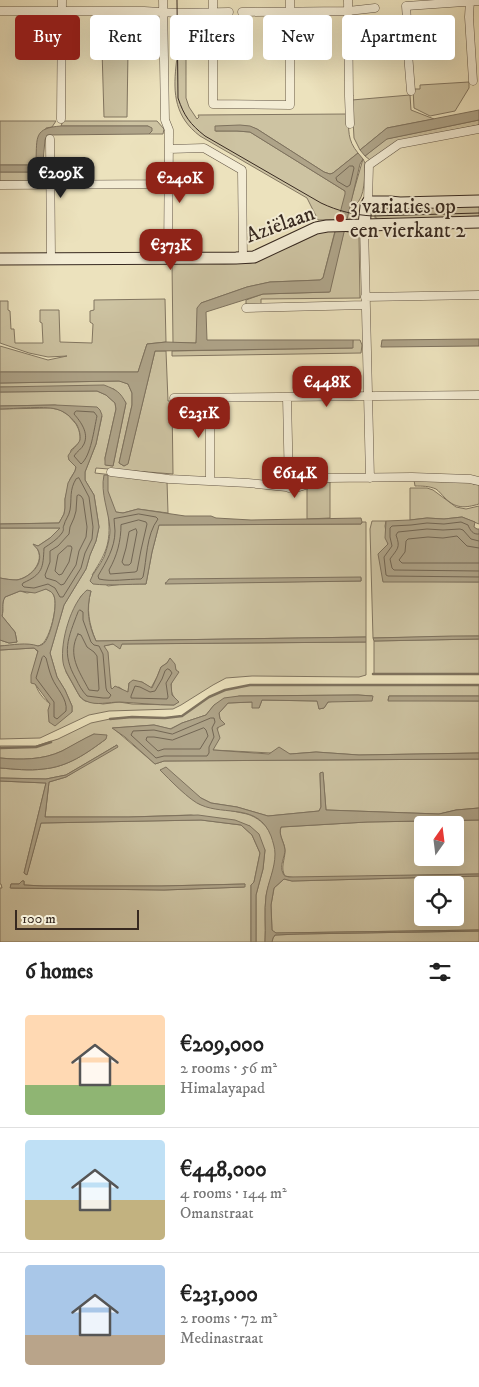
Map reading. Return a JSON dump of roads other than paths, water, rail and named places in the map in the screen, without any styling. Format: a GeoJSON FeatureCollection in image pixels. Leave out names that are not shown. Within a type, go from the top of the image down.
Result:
{"type":"FeatureCollection","features":[{"type":"Feature","properties":{"kind":"street"},"geometry":{"type":"LineString","coordinates":[[61,119],[62,0]]}},
{"type":"Feature","properties":{"kind":"street"},"geometry":{"type":"LineString","coordinates":[[164,0],[165,120],[169,130],[168,258]]}},
{"type":"Feature","properties":{"kind":"street"},"geometry":{"type":"LineString","coordinates":[[213,0],[213,104],[290,105],[290,0]]}},
{"type":"Feature","properties":{"kind":"street"},"geometry":{"type":"LineString","coordinates":[[348,0],[348,96],[350,124]]}},
{"type":"Feature","properties":{"kind":"street"},"geometry":{"type":"LineString","coordinates":[[470,1],[469,16],[473,81]]}},
{"type":"Feature","properties":{"kind":"street"},"geometry":{"type":"LineString","coordinates":[[411,91],[406,6],[479,2]]}},
{"type":"Feature","properties":{"kind":"street"},"geometry":{"type":"LineString","coordinates":[[242,12],[375,8]]}},
{"type":"Feature","properties":{"kind":"street"},"geometry":{"type":"LineString","coordinates":[[0,11],[229,12]]}},
{"type":"Feature","properties":{"kind":"street"},"geometry":{"type":"LineString","coordinates":[[370,478],[364,224],[368,202],[369,165],[398,144],[479,129]]}},
{"type":"Feature","properties":{"kind":"street"},"geometry":{"type":"LineString","coordinates":[[50,139],[51,259]]}},
{"type":"Feature","properties":{"kind":"street"},"geometry":{"type":"LineString","coordinates":[[169,148],[204,148],[242,170],[243,258]]}},
{"type":"Feature","properties":{"kind":"street"},"geometry":{"type":"LineString","coordinates":[[0,186],[168,184]]}},
{"type":"Feature","properties":{"kind":"street"},"geometry":{"type":"LineString","coordinates":[[368,202],[400,204],[479,201]]}},
{"type":"Feature","properties":{"kind":"street","name":"Aziëlaan"},"geometry":{"type":"LineString","coordinates":[[0,259],[243,258],[254,257],[316,228],[364,224],[479,222]]}},
{"type":"Feature","properties":{"kind":"street"},"geometry":{"type":"LineString","coordinates":[[246,308],[479,295]]}},
{"type":"Feature","properties":{"kind":"street"},"geometry":{"type":"LineString","coordinates":[[174,398],[479,396]]}},
{"type":"Feature","properties":{"kind":"street"},"geometry":{"type":"LineString","coordinates":[[287,397],[289,488]]}},
{"type":"Feature","properties":{"kind":"street"},"geometry":{"type":"LineString","coordinates":[[210,398],[210,480]]}},
{"type":"Feature","properties":{"kind":"street"},"geometry":{"type":"LineString","coordinates":[[110,472],[169,479],[210,480],[289,488],[296,488],[328,478],[412,477],[479,481]]}},
{"type":"Feature","properties":{"kind":"water"},"geometry":{"type":"Polygon","coordinates":[[[479,110],[479,120],[387,139],[365,156],[360,150],[387,128],[479,110]]]}},
{"type":"Feature","properties":{"kind":"water"},"geometry":{"type":"Polygon","coordinates":[[[240,125],[257,129],[330,174],[358,153],[363,159],[360,164],[330,292],[263,294],[206,312],[207,340],[353,340],[353,348],[155,351],[128,464],[124,466],[119,463],[132,405],[132,393],[128,384],[119,381],[0,383],[0,372],[138,372],[147,344],[166,342],[196,343],[197,308],[201,303],[247,287],[270,282],[320,280],[323,278],[345,191],[250,132],[215,131],[215,126],[240,125]]]}},
{"type":"Feature","properties":{"kind":"water"},"geometry":{"type":"Polygon","coordinates":[[[148,126],[152,128],[152,131],[149,134],[47,135],[42,172],[0,172],[0,165],[31,165],[36,160],[37,140],[41,132],[52,127],[148,126]]]}},
{"type":"Feature","properties":{"kind":"water"},"geometry":{"type":"Polygon","coordinates":[[[479,339],[479,346],[381,347],[382,340],[479,339]]]}},
{"type":"Feature","properties":{"kind":"water"},"geometry":{"type":"Polygon","coordinates":[[[104,385],[118,392],[126,403],[113,466],[105,465],[105,458],[116,409],[115,403],[106,395],[97,391],[0,392],[0,387],[104,385]]]}},
{"type":"Feature","properties":{"kind":"water"},"geometry":{"type":"Polygon","coordinates":[[[55,405],[97,407],[102,415],[96,444],[85,472],[85,480],[94,495],[99,527],[96,541],[86,569],[64,605],[50,653],[57,677],[72,706],[72,712],[55,726],[49,722],[48,710],[50,704],[35,684],[31,683],[31,675],[38,651],[34,648],[0,650],[0,646],[24,644],[38,646],[43,644],[52,625],[55,598],[46,589],[35,593],[20,591],[5,597],[2,616],[15,632],[17,642],[9,643],[0,640],[0,578],[22,579],[35,570],[40,555],[33,544],[38,546],[60,528],[0,528],[0,524],[59,523],[64,514],[68,483],[76,467],[69,460],[68,456],[79,442],[80,435],[77,425],[73,420],[59,410],[39,407],[0,409],[0,406],[55,405]]]}},
{"type":"Feature","properties":{"kind":"water"},"geometry":{"type":"Polygon","coordinates":[[[104,475],[108,475],[108,491],[116,512],[123,513],[138,509],[185,516],[211,516],[251,520],[361,518],[362,522],[361,524],[159,525],[146,584],[93,584],[90,581],[104,557],[110,533],[103,489],[104,475]]]}},
{"type":"Feature","properties":{"kind":"water"},"geometry":{"type":"Polygon","coordinates":[[[462,517],[475,522],[474,527],[479,529],[479,582],[383,582],[378,554],[388,544],[385,538],[386,521],[462,517]]]}},
{"type":"Feature","properties":{"kind":"water"},"geometry":{"type":"Polygon","coordinates":[[[361,577],[361,581],[165,584],[169,579],[361,577]]]}},
{"type":"Feature","properties":{"kind":"water"},"geometry":{"type":"Polygon","coordinates":[[[87,590],[91,591],[89,616],[91,629],[96,641],[366,637],[366,642],[122,644],[120,649],[113,644],[104,646],[108,652],[111,688],[115,686],[128,692],[129,683],[133,680],[142,682],[152,688],[161,667],[170,658],[179,672],[171,684],[172,695],[179,702],[174,705],[120,702],[94,703],[80,697],[63,662],[63,644],[68,623],[76,604],[87,590]]]}},
{"type":"Feature","properties":{"kind":"water"},"geometry":{"type":"Polygon","coordinates":[[[479,636],[479,639],[374,641],[373,638],[479,636]]]}},
{"type":"Feature","properties":{"kind":"water"},"geometry":{"type":"Polygon","coordinates":[[[239,696],[373,696],[372,701],[328,702],[324,708],[319,709],[317,701],[262,700],[259,708],[252,708],[252,702],[228,703],[219,713],[220,719],[225,724],[217,728],[220,738],[213,750],[269,754],[279,747],[290,754],[316,752],[359,755],[479,753],[479,759],[164,761],[155,764],[112,728],[154,725],[171,729],[206,715],[214,705],[224,698],[239,696]]]}},
{"type":"Feature","properties":{"kind":"water"},"geometry":{"type":"Polygon","coordinates":[[[389,696],[479,696],[479,701],[388,701],[389,696]]]}},
{"type":"Feature","properties":{"kind":"water"},"geometry":{"type":"Polygon","coordinates":[[[94,734],[107,735],[106,739],[92,749],[61,765],[32,770],[0,768],[0,758],[40,758],[62,751],[94,734]]]}},
{"type":"Feature","properties":{"kind":"water"},"geometry":{"type":"Polygon","coordinates":[[[117,745],[118,747],[66,777],[49,782],[45,817],[198,815],[235,820],[250,826],[259,834],[265,850],[263,869],[256,895],[256,942],[251,942],[251,885],[254,882],[260,853],[252,835],[241,825],[201,820],[41,823],[27,875],[24,873],[46,783],[0,781],[0,778],[46,779],[66,775],[117,745]]]}},
{"type":"Feature","properties":{"kind":"water"},"geometry":{"type":"Polygon","coordinates":[[[166,767],[201,798],[211,803],[237,807],[268,816],[319,811],[321,807],[320,773],[323,772],[326,810],[439,814],[479,808],[479,820],[464,820],[464,816],[414,816],[414,821],[281,827],[285,850],[282,870],[285,876],[289,877],[479,874],[479,876],[414,876],[414,878],[292,881],[284,879],[274,888],[271,905],[272,930],[276,933],[479,931],[275,935],[272,942],[265,942],[266,896],[275,854],[271,836],[265,826],[258,819],[250,815],[211,808],[196,803],[160,770],[166,767]]]}},
{"type":"Feature","properties":{"kind":"water"},"geometry":{"type":"Polygon","coordinates":[[[24,881],[24,885],[43,886],[245,884],[245,887],[164,890],[10,888],[11,884],[19,884],[24,881]]]}},
{"type":"Feature","properties":{"kind":"waterway"},"geometry":{"type":"LineString","coordinates":[[373,674],[479,674]]}},
{"type":"Feature","properties":{"kind":"waterway"},"geometry":{"type":"LineString","coordinates":[[110,719],[182,716],[209,697],[225,690],[250,685],[479,685]]}},
{"type":"Feature","properties":{"kind":"waterway"},"geometry":{"type":"LineString","coordinates":[[0,748],[36,747],[51,742]]}},
{"type":"Feature","properties":{"kind":"tram line"},"geometry":{"type":"LineString","coordinates":[[177,0],[178,98],[188,119],[205,136],[321,203],[353,214],[373,216],[479,213]]}},
{"type":"Feature","properties":{"kind":"place","name":"3 variaties op een vierkant 2"},"geometry":{"type":"Point","coordinates":[340,218]}}]}
